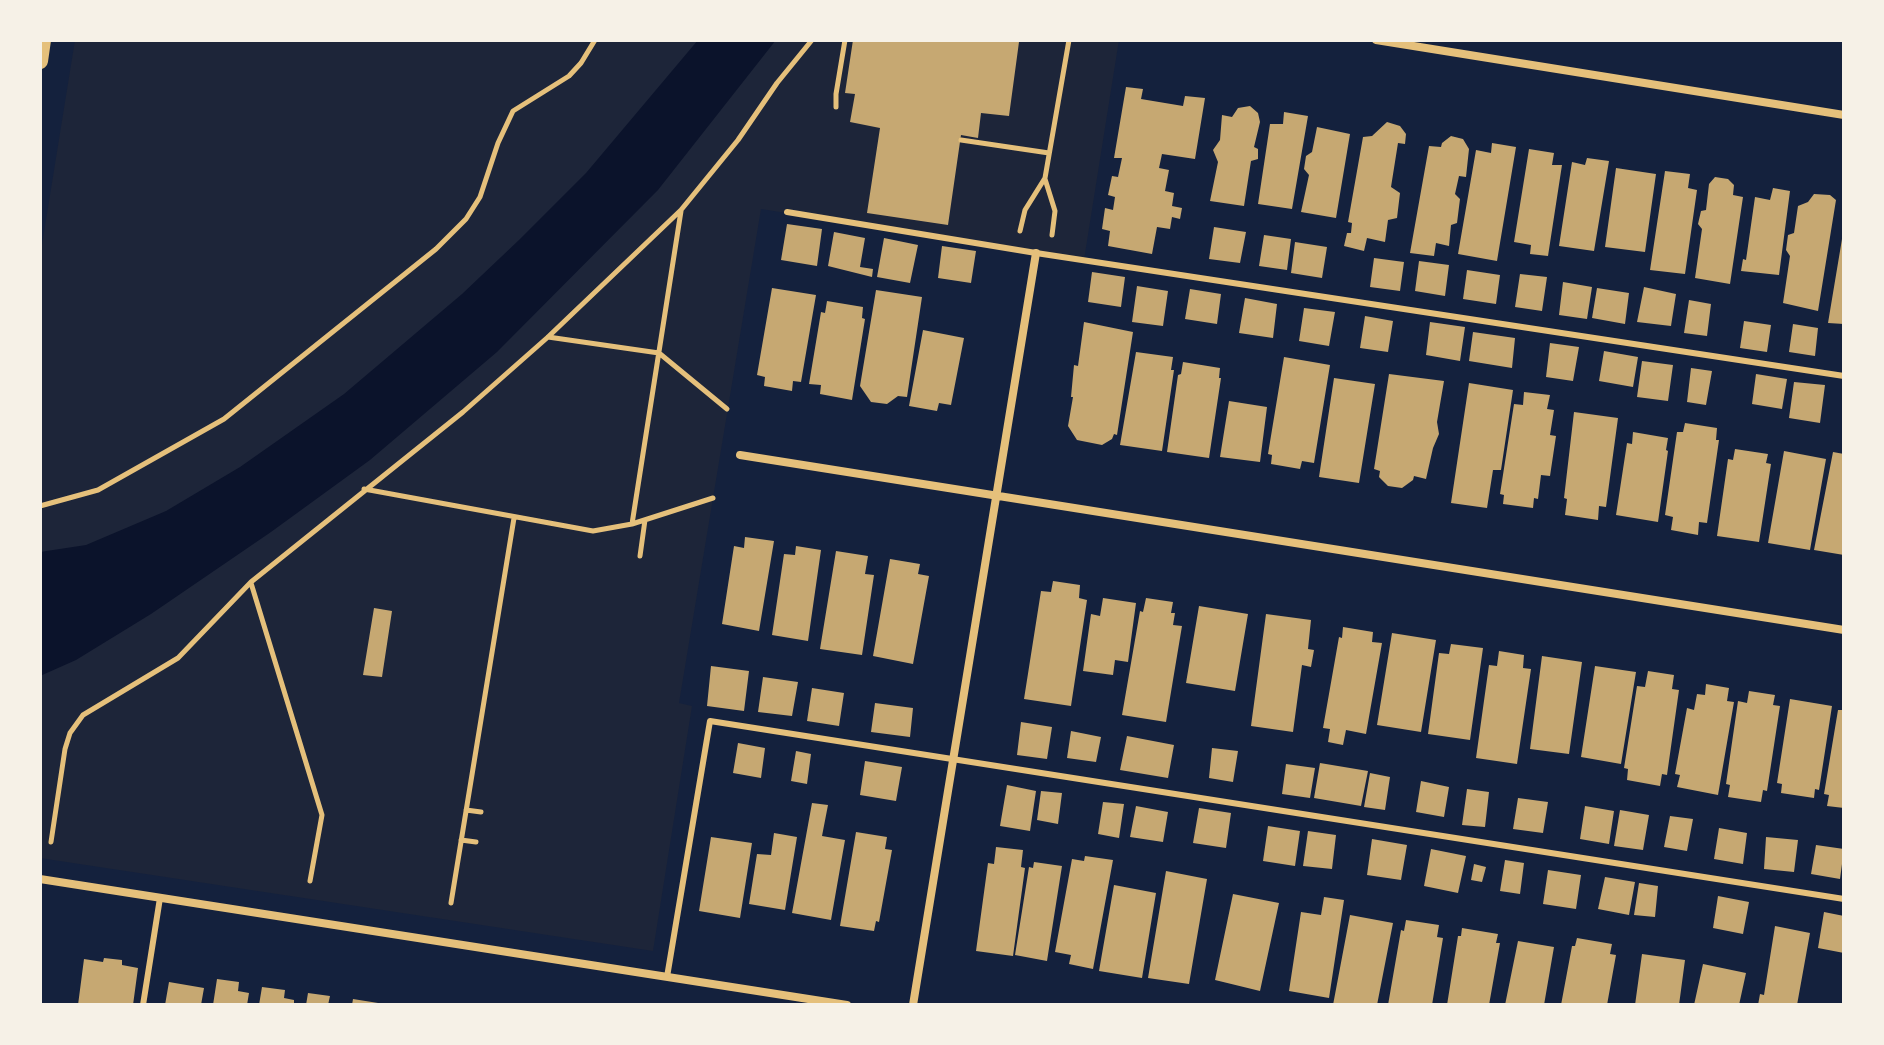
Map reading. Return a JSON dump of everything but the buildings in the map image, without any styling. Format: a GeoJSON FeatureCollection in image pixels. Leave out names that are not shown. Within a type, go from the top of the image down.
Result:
{"type":"FeatureCollection","features":[{"type":"Feature","properties":{"kind":"main road"},"geometry":{"type":"LineString","coordinates":[[40,61],[43,40]]}},
{"type":"Feature","properties":{"kind":"street"},"geometry":{"type":"LineString","coordinates":[[1376,40],[1844,115]]}},
{"type":"Feature","properties":{"kind":"street"},"geometry":{"type":"LineString","coordinates":[[913,1005],[1036,253]]}},
{"type":"Feature","properties":{"kind":"street"},"geometry":{"type":"LineString","coordinates":[[740,455],[1844,630]]}},
{"type":"Feature","properties":{"kind":"street"},"geometry":{"type":"LineString","coordinates":[[40,879],[847,1005]]}},
{"type":"Feature","properties":{"kind":"lane"},"geometry":{"type":"LineString","coordinates":[[787,212],[1844,376]]}},
{"type":"Feature","properties":{"kind":"lane"},"geometry":{"type":"LineString","coordinates":[[667,977],[710,721],[1844,899]]}},
{"type":"Feature","properties":{"kind":"lane"},"geometry":{"type":"LineString","coordinates":[[143,1005],[160,898]]}},
{"type":"Feature","properties":{"kind":"path"},"geometry":{"type":"LineString","coordinates":[[40,506],[98,490],[224,419],[436,249],[466,219],[480,197],[498,143],[513,111],[569,76],[595,40]]}},
{"type":"Feature","properties":{"kind":"path"},"geometry":{"type":"LineString","coordinates":[[51,842],[65,749],[70,733],[83,715],[178,658],[251,582],[463,412],[548,337],[681,210],[738,140],[777,83],[812,40]]}},
{"type":"Feature","properties":{"kind":"path"},"geometry":{"type":"LineString","coordinates":[[836,107],[845,40]]}},
{"type":"Feature","properties":{"kind":"path"},"geometry":{"type":"LineString","coordinates":[[1009,248],[1019,235],[1025,210],[1045,178],[1069,40]]}},
{"type":"Feature","properties":{"kind":"path"},"geometry":{"type":"LineString","coordinates":[[961,140],[1049,153]]}},
{"type":"Feature","properties":{"kind":"path"},"geometry":{"type":"LineString","coordinates":[[1045,178],[1055,211],[1051,254]]}},
{"type":"Feature","properties":{"kind":"path"},"geometry":{"type":"LineString","coordinates":[[632,524],[681,210]]}},
{"type":"Feature","properties":{"kind":"path"},"geometry":{"type":"LineString","coordinates":[[548,337],[659,353],[727,409]]}},
{"type":"Feature","properties":{"kind":"path"},"geometry":{"type":"LineString","coordinates":[[364,489],[593,531],[632,524],[713,498]]}},
{"type":"Feature","properties":{"kind":"path"},"geometry":{"type":"LineString","coordinates":[[451,903],[514,518]]}},
{"type":"Feature","properties":{"kind":"path"},"geometry":{"type":"LineString","coordinates":[[640,556],[645,520]]}},
{"type":"Feature","properties":{"kind":"path"},"geometry":{"type":"LineString","coordinates":[[251,582],[322,815],[310,881]]}},
{"type":"Feature","properties":{"kind":"path"},"geometry":{"type":"LineString","coordinates":[[466,810],[481,812]]}},
{"type":"Feature","properties":{"kind":"path"},"geometry":{"type":"LineString","coordinates":[[461,840],[476,842]]}},
{"type":"Feature","properties":{"kind":"shaded area"},"geometry":{"type":"Polygon","coordinates":[[[75,40],[1119,40],[1084,260],[761,209],[679,703],[692,706],[653,951],[40,858],[40,257],[75,40]]]}},
{"type":"Feature","properties":{"kind":"shaded area"},"geometry":{"type":"Polygon","coordinates":[[[698,40],[776,40],[658,190],[497,352],[370,460],[271,532],[151,614],[76,660],[40,676],[40,552],[86,545],[166,511],[240,467],[344,394],[462,294],[586,173],[698,40]]]}}]}
